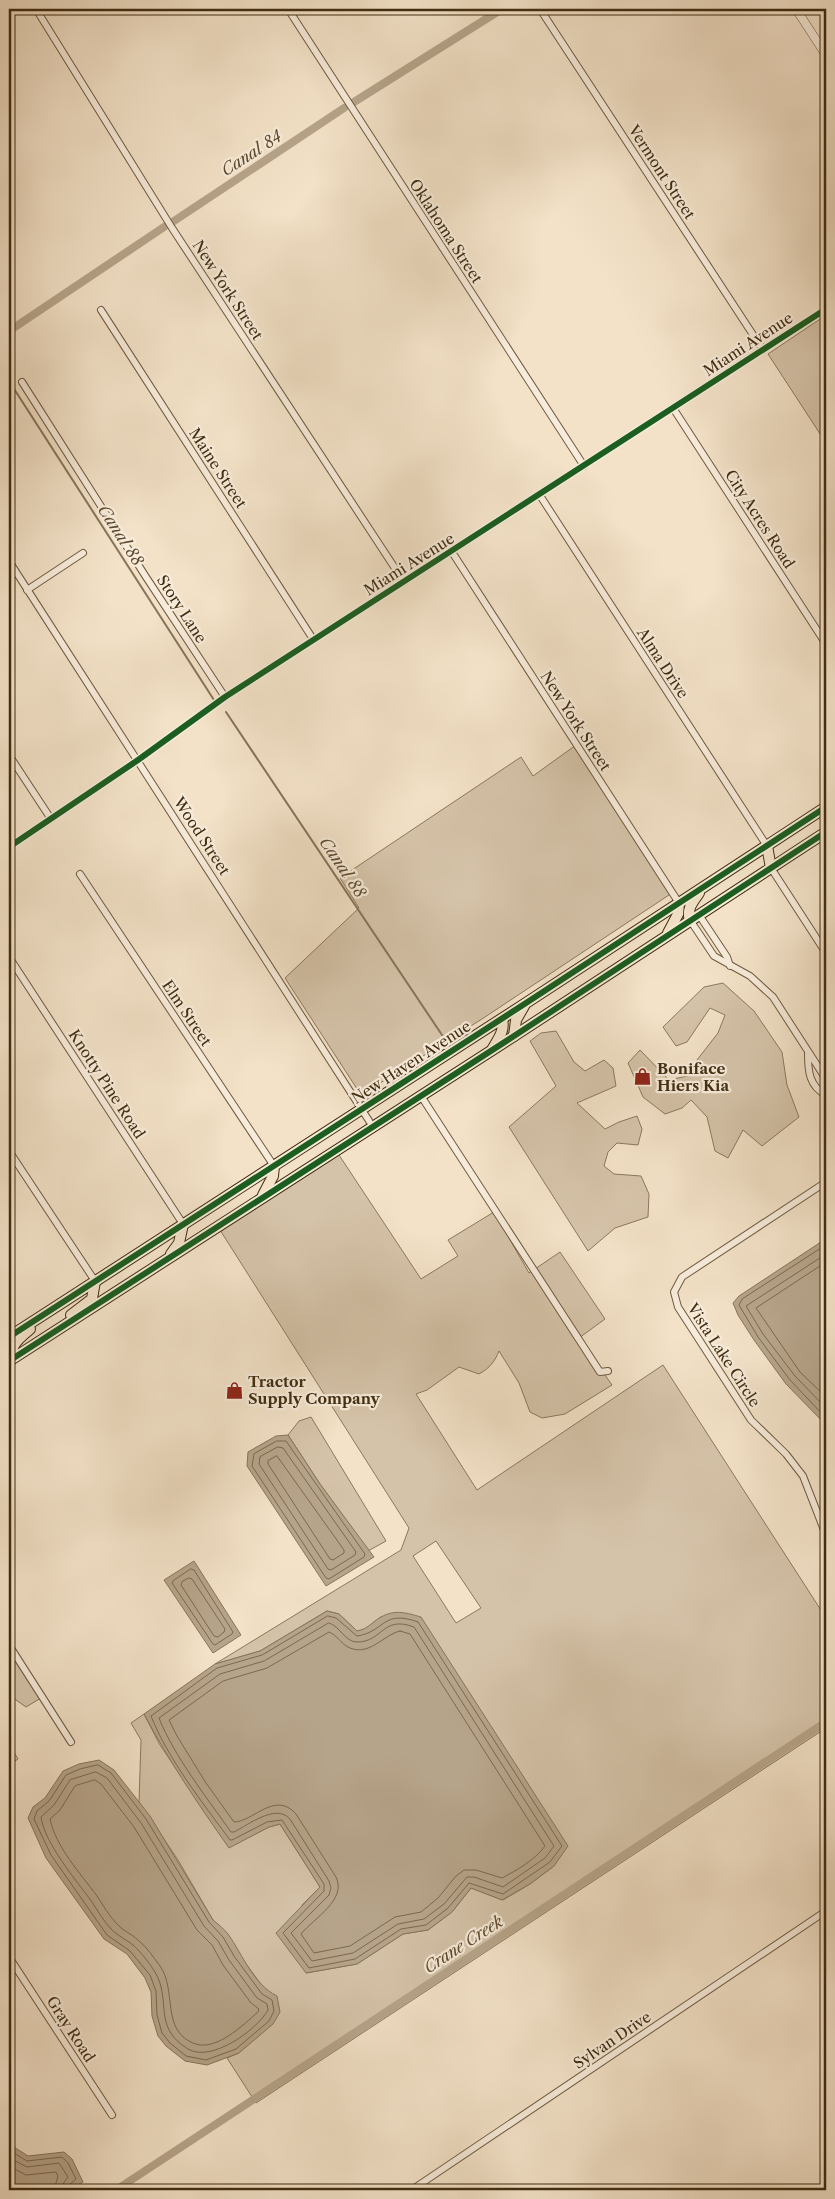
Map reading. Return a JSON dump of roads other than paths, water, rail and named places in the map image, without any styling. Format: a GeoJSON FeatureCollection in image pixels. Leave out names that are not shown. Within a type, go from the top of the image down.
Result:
{"type":"FeatureCollection","features":[{"type":"Feature","properties":{"kind":"main road","name":"New Haven Avenue"},"geometry":{"type":"LineString","coordinates":[[9,1337],[502,1019],[826,807]]}},
{"type":"Feature","properties":{"kind":"main road"},"geometry":{"type":"LineString","coordinates":[[10,1360],[491,1051],[826,832]]}},
{"type":"Feature","properties":{"kind":"main road"},"geometry":{"type":"LineString","coordinates":[[767,846],[771,868]]}},
{"type":"Feature","properties":{"kind":"main road"},"geometry":{"type":"LineString","coordinates":[[695,918],[688,914],[689,907],[702,888]]}},
{"type":"Feature","properties":{"kind":"main road"},"geometry":{"type":"LineString","coordinates":[[664,938],[675,922],[679,903]]}},
{"type":"Feature","properties":{"kind":"main road"},"geometry":{"type":"LineString","coordinates":[[514,1036],[516,1020],[526,1003]]}},
{"type":"Feature","properties":{"kind":"main road"},"geometry":{"type":"LineString","coordinates":[[491,1051],[504,1026],[502,1019]]}},
{"type":"Feature","properties":{"kind":"main road"},"geometry":{"type":"LineString","coordinates":[[260,1200],[270,1185],[274,1166]]}},
{"type":"Feature","properties":{"kind":"main road"},"geometry":{"type":"LineString","coordinates":[[165,1261],[179,1243],[183,1224]]}},
{"type":"Feature","properties":{"kind":"main road"},"geometry":{"type":"LineString","coordinates":[[61,1327],[70,1315],[92,1299],[95,1281]]}},
{"type":"Feature","properties":{"kind":"main road"},"geometry":{"type":"LineString","coordinates":[[10,1360],[14,1343],[64,1301]]}},
{"type":"Feature","properties":{"kind":"street","name":"New York Street"},"geometry":{"type":"LineString","coordinates":[[36,9],[172,228],[404,582]]}},
{"type":"Feature","properties":{"kind":"street","name":"Oklahoma Street"},"geometry":{"type":"LineString","coordinates":[[288,9],[584,466]]}},
{"type":"Feature","properties":{"kind":"street","name":"Vermont Street"},"geometry":{"type":"LineString","coordinates":[[540,9],[762,350]]}},
{"type":"Feature","properties":{"kind":"street"},"geometry":{"type":"LineString","coordinates":[[796,9],[826,55]]}},
{"type":"Feature","properties":{"kind":"street","name":"Miami Avenue"},"geometry":{"type":"LineString","coordinates":[[9,847],[314,639],[452,552],[826,309]]}},
{"type":"Feature","properties":{"kind":"street","name":"Maine Street"},"geometry":{"type":"LineString","coordinates":[[101,310],[314,639]]}},
{"type":"Feature","properties":{"kind":"street","name":"Story Lane"},"geometry":{"type":"LineString","coordinates":[[22,382],[140,569],[225,698]]}},
{"type":"Feature","properties":{"kind":"street","name":"City Acres Road"},"geometry":{"type":"LineString","coordinates":[[673,408],[826,644]]}},
{"type":"Feature","properties":{"kind":"street","name":"Alma Drive"},"geometry":{"type":"LineString","coordinates":[[539,494],[767,846]]}},
{"type":"Feature","properties":{"kind":"street","name":"New York Street"},"geometry":{"type":"LineString","coordinates":[[452,552],[679,903]]}},
{"type":"Feature","properties":{"kind":"street"},"geometry":{"type":"LineString","coordinates":[[27,590],[83,553]]}},
{"type":"Feature","properties":{"kind":"street","name":"Wood Street"},"geometry":{"type":"LineString","coordinates":[[9,561],[373,1126]]}},
{"type":"Feature","properties":{"kind":"street"},"geometry":{"type":"LineString","coordinates":[[9,755],[50,819]]}},
{"type":"Feature","properties":{"kind":"street"},"geometry":{"type":"LineString","coordinates":[[771,868],[826,953]]}},
{"type":"Feature","properties":{"kind":"street","name":"Elm Street"},"geometry":{"type":"LineString","coordinates":[[80,874],[274,1166]]}},
{"type":"Feature","properties":{"kind":"street"},"geometry":{"type":"LineString","coordinates":[[695,918],[714,956],[750,976],[773,997],[825,1077],[813,1083]]}},
{"type":"Feature","properties":{"kind":"street"},"geometry":{"type":"LineString","coordinates":[[695,918],[728,957],[730,966]]}},
{"type":"Feature","properties":{"kind":"street","name":"Knotty Pine Road"},"geometry":{"type":"LineString","coordinates":[[9,957],[183,1224]]}},
{"type":"Feature","properties":{"kind":"street"},"geometry":{"type":"LineString","coordinates":[[808,1052],[809,1074],[818,1091],[826,1095]]}},
{"type":"Feature","properties":{"kind":"street"},"geometry":{"type":"LineString","coordinates":[[421,1096],[600,1372],[608,1371]]}},
{"type":"Feature","properties":{"kind":"street"},"geometry":{"type":"LineString","coordinates":[[9,1151],[95,1281]]}},
{"type":"Feature","properties":{"kind":"street","name":"Vista Lake Circle"},"geometry":{"type":"LineString","coordinates":[[826,1182],[682,1278],[674,1292],[678,1307],[751,1420],[786,1454],[803,1476],[826,1535]]}},
{"type":"Feature","properties":{"kind":"street"},"geometry":{"type":"LineString","coordinates":[[9,1645],[71,1742]]}},
{"type":"Feature","properties":{"kind":"street","name":"Sylvan Drive"},"geometry":{"type":"LineString","coordinates":[[414,2190],[416,2186],[826,1911]]}},
{"type":"Feature","properties":{"kind":"street","name":"Gray Road"},"geometry":{"type":"LineString","coordinates":[[9,1957],[112,2115]]}},
{"type":"Feature","properties":{"kind":"water"},"geometry":{"type":"Polygon","coordinates":[[[821,1242],[826,1243],[826,1425],[786,1384],[754,1340],[738,1315],[733,1303],[739,1296],[821,1242]]]}},
{"type":"Feature","properties":{"kind":"water"},"geometry":{"type":"Polygon","coordinates":[[[288,1435],[320,1484],[374,1557],[326,1586],[247,1466],[248,1452],[276,1436],[288,1435]]]}},
{"type":"Feature","properties":{"kind":"water"},"geometry":{"type":"Polygon","coordinates":[[[194,1561],[241,1635],[213,1653],[164,1580],[194,1561]]]}},
{"type":"Feature","properties":{"kind":"water"},"geometry":{"type":"Polygon","coordinates":[[[327,1611],[339,1614],[357,1631],[364,1629],[381,1617],[391,1613],[406,1613],[421,1617],[568,1846],[554,1866],[530,1884],[502,1900],[471,1888],[452,1912],[428,1930],[403,1934],[357,1964],[306,1973],[276,1933],[320,1887],[280,1824],[269,1827],[229,1848],[163,1749],[144,1714],[215,1664],[260,1651],[327,1611]]]}},
{"type":"Feature","properties":{"kind":"water"},"geometry":{"type":"Polygon","coordinates":[[[99,1760],[114,1770],[150,1816],[213,1920],[228,1934],[255,1977],[277,1996],[280,2012],[273,2024],[239,2053],[207,2065],[185,2061],[166,2046],[158,2036],[152,2016],[151,1992],[145,1978],[127,1954],[104,1939],[46,1858],[28,1818],[33,1807],[45,1798],[63,1771],[79,1764],[99,1760]]]}},
{"type":"Feature","properties":{"kind":"water"},"geometry":{"type":"Polygon","coordinates":[[[9,2144],[28,2156],[64,2152],[72,2159],[83,2182],[70,2190],[9,2190],[9,2144]]]}},
{"type":"Feature","properties":{"kind":"waterway","name":"Canal 84"},"geometry":{"type":"LineString","coordinates":[[354,102],[502,9]]}},
{"type":"Feature","properties":{"kind":"waterway","name":"Canal 84"},"geometry":{"type":"LineString","coordinates":[[174,221],[344,108]]}},
{"type":"Feature","properties":{"kind":"waterway","name":"Canal 84"},"geometry":{"type":"LineString","coordinates":[[9,331],[164,227]]}},
{"type":"Feature","properties":{"kind":"waterway","name":"Canal 88"},"geometry":{"type":"LineString","coordinates":[[9,381],[214,700]]}},
{"type":"Feature","properties":{"kind":"waterway","name":"Canal 88"},"geometry":{"type":"LineString","coordinates":[[226,712],[442,1035]]}},
{"type":"Feature","properties":{"kind":"waterway","name":"Crane Creek"},"geometry":{"type":"LineString","coordinates":[[116,2190],[826,1722]]}},
{"type":"Feature","properties":{"kind":"place","name":"Boniface Hiers Kia"},"geometry":{"type":"Point","coordinates":[643,1077]}},
{"type":"Feature","properties":{"kind":"place","name":"Tractor Supply Company"},"geometry":{"type":"Point","coordinates":[234,1390]}}]}
